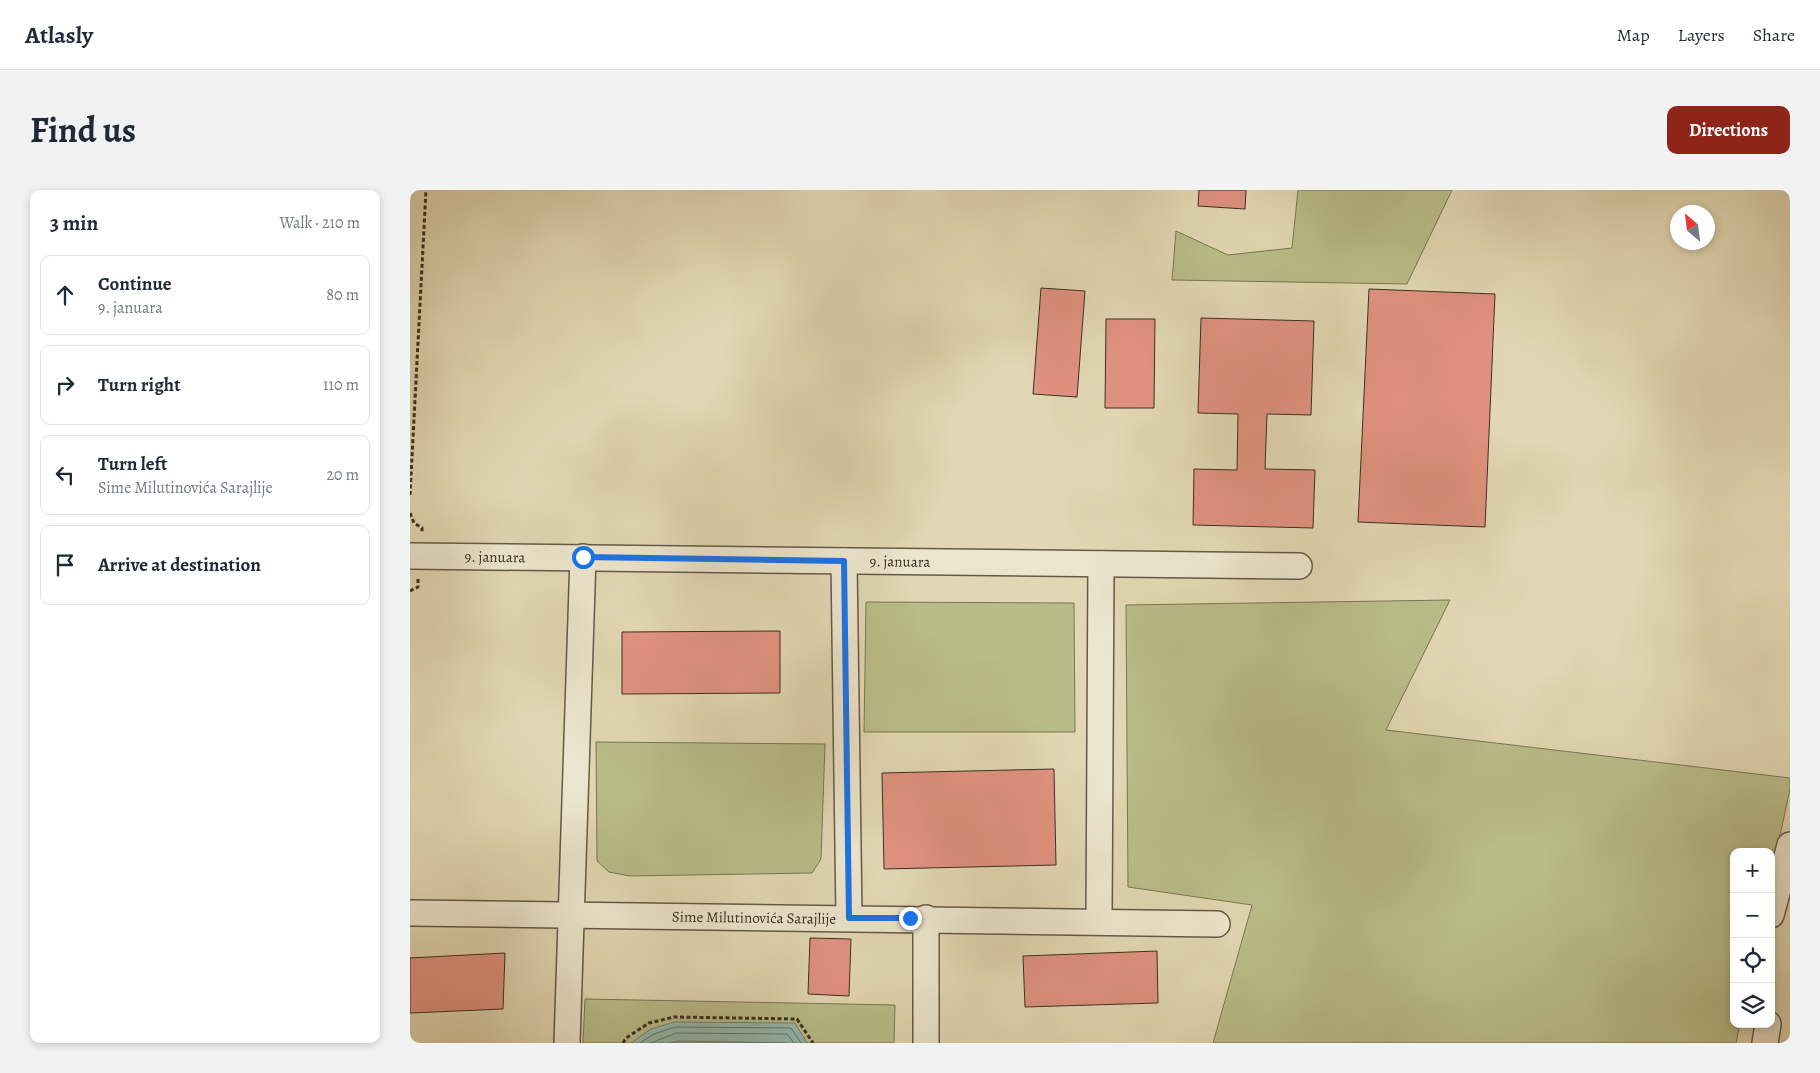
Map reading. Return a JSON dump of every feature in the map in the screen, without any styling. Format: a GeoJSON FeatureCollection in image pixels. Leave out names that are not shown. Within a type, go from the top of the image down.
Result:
{"type":"FeatureCollection","features":[{"type":"Feature","properties":{"kind":"street","name":"9. januara"},"geometry":{"type":"LineString","coordinates":[[410,556],[1299,566]]}},
{"type":"Feature","properties":{"kind":"street"},"geometry":{"type":"LineString","coordinates":[[567,1043],[583,557]]}},
{"type":"Feature","properties":{"kind":"street"},"geometry":{"type":"LineString","coordinates":[[844,561],[849,918]]}},
{"type":"Feature","properties":{"kind":"street"},"geometry":{"type":"LineString","coordinates":[[1100,922],[1101,564]]}},
{"type":"Feature","properties":{"kind":"street"},"geometry":{"type":"LineString","coordinates":[[1775,900],[1790,845]]}},
{"type":"Feature","properties":{"kind":"street","name":"Sime Milutinovića Sarajlije"},"geometry":{"type":"LineString","coordinates":[[410,913],[571,917],[926,918],[1217,924]]}},
{"type":"Feature","properties":{"kind":"street"},"geometry":{"type":"LineString","coordinates":[[926,918],[926,1043]]}},
{"type":"Feature","properties":{"kind":"street"},"geometry":{"type":"LineString","coordinates":[[1765,1043],[1767,1028]]}},
{"type":"Feature","properties":{"kind":"path"},"geometry":{"type":"LineString","coordinates":[[410,495],[426,190]]}},
{"type":"Feature","properties":{"kind":"path"},"geometry":{"type":"LineString","coordinates":[[623,1043],[626,1038],[649,1023],[674,1017],[797,1019],[813,1043]]}},
{"type":"Feature","properties":{"kind":"green space"},"geometry":{"type":"Polygon","coordinates":[[[1298,190],[1452,190],[1407,284],[1172,280],[1176,231],[1228,255],[1292,248],[1298,190]]]}},
{"type":"Feature","properties":{"kind":"green space"},"geometry":{"type":"Polygon","coordinates":[[[1450,600],[1386,730],[1790,778],[1790,789],[1775,859],[1775,848],[1730,848],[1730,1028],[1739,1028],[1736,1043],[1213,1043],[1252,905],[1128,887],[1126,605],[1450,600]]]}},
{"type":"Feature","properties":{"kind":"green space"},"geometry":{"type":"Polygon","coordinates":[[[866,602],[1074,603],[1075,732],[864,732],[866,602]]]}},
{"type":"Feature","properties":{"kind":"green space"},"geometry":{"type":"Polygon","coordinates":[[[596,742],[825,744],[821,859],[812,873],[630,876],[609,872],[597,861],[596,742]]]}},
{"type":"Feature","properties":{"kind":"green space"},"geometry":{"type":"Polygon","coordinates":[[[585,999],[895,1005],[894,1043],[583,1043],[585,999]]]}},
{"type":"Feature","properties":{"kind":"water"},"geometry":{"type":"Polygon","coordinates":[[[674,1022],[795,1023],[807,1043],[631,1043],[651,1029],[674,1022]]]}},
{"type":"Feature","properties":{"kind":"building"},"geometry":{"type":"Polygon","coordinates":[[[1199,190],[1246,190],[1245,209],[1198,206],[1199,190]]]}},
{"type":"Feature","properties":{"kind":"building"},"geometry":{"type":"Polygon","coordinates":[[[1041,288],[1085,291],[1077,397],[1033,394],[1041,288]]]}},
{"type":"Feature","properties":{"kind":"building"},"geometry":{"type":"Polygon","coordinates":[[[1369,289],[1495,294],[1485,527],[1358,522],[1369,289]]]}},
{"type":"Feature","properties":{"kind":"building"},"geometry":{"type":"Polygon","coordinates":[[[1201,318],[1314,321],[1311,415],[1267,414],[1265,469],[1315,470],[1313,528],[1193,525],[1194,469],[1237,470],[1238,414],[1198,413],[1201,318]]]}},
{"type":"Feature","properties":{"kind":"building"},"geometry":{"type":"Polygon","coordinates":[[[1106,319],[1155,319],[1154,408],[1105,408],[1106,319]]]}},
{"type":"Feature","properties":{"kind":"building"},"geometry":{"type":"Polygon","coordinates":[[[780,631],[780,693],[622,694],[622,632],[780,631]]]}},
{"type":"Feature","properties":{"kind":"building"},"geometry":{"type":"Polygon","coordinates":[[[1054,769],[1056,865],[884,869],[882,773],[1054,769]]]}},
{"type":"Feature","properties":{"kind":"building"},"geometry":{"type":"Polygon","coordinates":[[[810,938],[851,939],[849,996],[808,994],[810,938]]]}},
{"type":"Feature","properties":{"kind":"building"},"geometry":{"type":"Polygon","coordinates":[[[1157,951],[1158,1003],[1025,1007],[1023,956],[1157,951]]]}},
{"type":"Feature","properties":{"kind":"building"},"geometry":{"type":"Polygon","coordinates":[[[505,953],[503,1009],[410,1013],[410,958],[505,953]]]}},
{"type":"Feature","properties":{"kind":"route"},"geometry":{"type":"LineString","coordinates":[[583,557],[844,561],[849,918],[910,918]]}}]}
